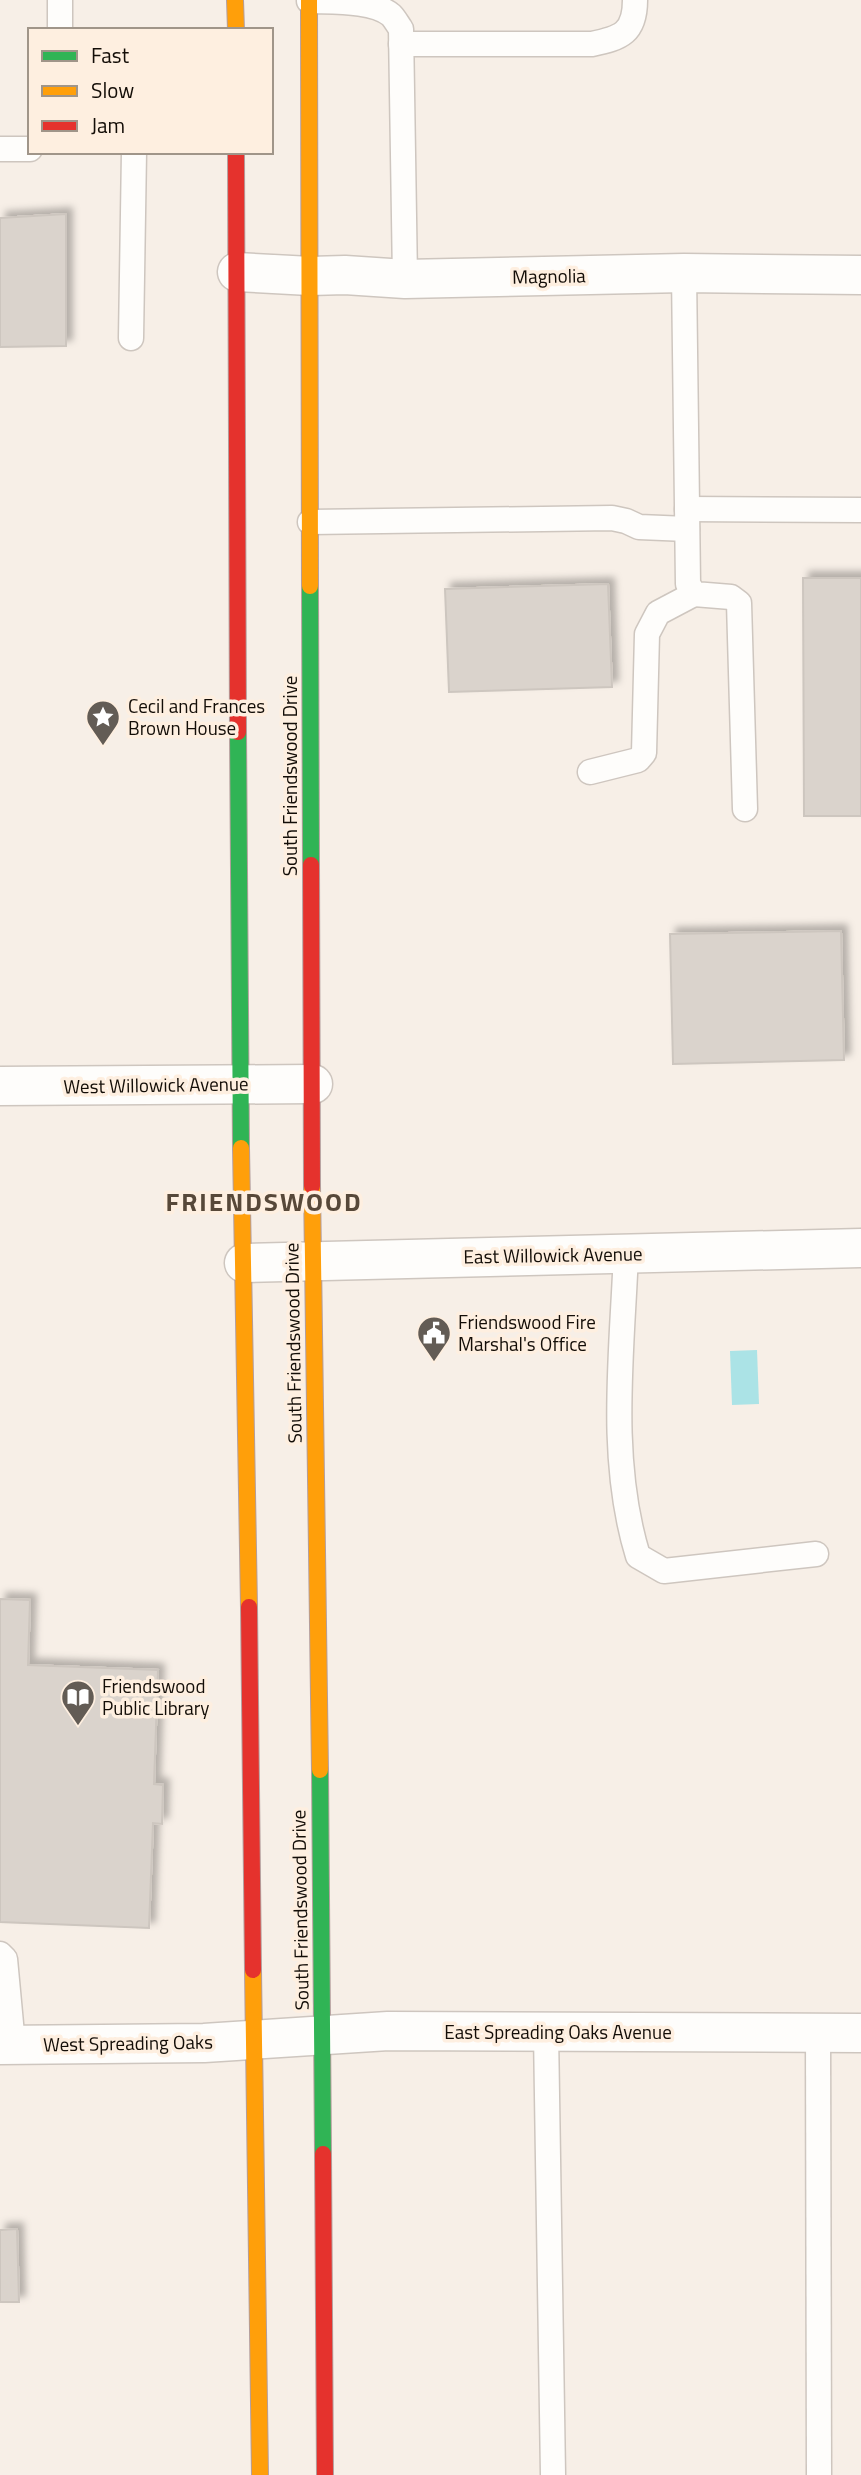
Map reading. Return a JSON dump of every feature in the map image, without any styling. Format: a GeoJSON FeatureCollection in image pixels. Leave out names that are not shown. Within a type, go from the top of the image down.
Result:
{"type":"FeatureCollection","features":[{"type":"Feature","properties":{"kind":"main road"},"geometry":{"type":"LineString","coordinates":[[236,0],[236,28]]}},
{"type":"Feature","properties":{"kind":"main road","name":"South Friendswood Drive"},"geometry":{"type":"LineString","coordinates":[[309,1],[312,1261],[323,2035],[325,2475]]}},
{"type":"Feature","properties":{"kind":"main road"},"geometry":{"type":"LineString","coordinates":[[236,154],[239,1083],[244,1263],[260,2475]]}},
{"type":"Feature","properties":{"kind":"street","name":"Magnolia"},"geometry":{"type":"LineString","coordinates":[[237,272],[405,279],[684,273],[861,275]]}},
{"type":"Feature","properties":{"kind":"street","name":"West Willowick Avenue"},"geometry":{"type":"LineString","coordinates":[[0,1086],[313,1084]]}},
{"type":"Feature","properties":{"kind":"street","name":"East Willowick Avenue"},"geometry":{"type":"LineString","coordinates":[[244,1263],[861,1248]]}},
{"type":"Feature","properties":{"kind":"street","name":"East Spreading Oaks Avenue"},"geometry":{"type":"LineString","coordinates":[[255,2038],[388,2031],[861,2033]]}},
{"type":"Feature","properties":{"kind":"street","name":"West Spreading Oaks"},"geometry":{"type":"LineString","coordinates":[[7,2045],[204,2043],[255,2038]]}},
{"type":"Feature","properties":{"kind":"lane"},"geometry":{"type":"LineString","coordinates":[[60,0],[60,28]]}},
{"type":"Feature","properties":{"kind":"lane"},"geometry":{"type":"LineString","coordinates":[[401,44],[592,44],[618,38],[635,18],[635,0]]}},
{"type":"Feature","properties":{"kind":"lane"},"geometry":{"type":"LineString","coordinates":[[309,1],[379,6],[391,15],[401,29],[405,279]]}},
{"type":"Feature","properties":{"kind":"lane"},"geometry":{"type":"LineString","coordinates":[[0,149],[28,149]]}},
{"type":"Feature","properties":{"kind":"lane"},"geometry":{"type":"LineString","coordinates":[[131,338],[134,154]]}},
{"type":"Feature","properties":{"kind":"lane"},"geometry":{"type":"LineString","coordinates":[[684,273],[688,584],[694,594]]}},
{"type":"Feature","properties":{"kind":"lane"},"geometry":{"type":"LineString","coordinates":[[310,522],[612,518],[639,527],[687,519],[861,510]]}},
{"type":"Feature","properties":{"kind":"lane"},"geometry":{"type":"LineString","coordinates":[[590,772],[638,760],[644,753],[647,634],[658,613],[694,594],[730,597],[739,603],[745,809]]}},
{"type":"Feature","properties":{"kind":"lane"},"geometry":{"type":"LineString","coordinates":[[626,1253],[620,1447],[627,1521],[638,1556],[664,1571],[816,1554]]}},
{"type":"Feature","properties":{"kind":"lane"},"geometry":{"type":"LineString","coordinates":[[0,1954],[5,1959],[7,2045]]}},
{"type":"Feature","properties":{"kind":"lane"},"geometry":{"type":"LineString","coordinates":[[546,2032],[553,2475]]}},
{"type":"Feature","properties":{"kind":"lane"},"geometry":{"type":"LineString","coordinates":[[818,2033],[819,2475]]}},
{"type":"Feature","properties":{"kind":"water"},"geometry":{"type":"Polygon","coordinates":[[[757,1350],[759,1404],[732,1405],[730,1351],[757,1350]]]}},
{"type":"Feature","properties":{"kind":"building"},"geometry":{"type":"Polygon","coordinates":[[[66,214],[66,346],[0,347],[0,218],[66,214]]]}},
{"type":"Feature","properties":{"kind":"building"},"geometry":{"type":"Polygon","coordinates":[[[803,578],[861,578],[861,816],[804,816],[803,578]]]}},
{"type":"Feature","properties":{"kind":"building"},"geometry":{"type":"Polygon","coordinates":[[[608,584],[612,687],[449,692],[445,589],[608,584]]]}},
{"type":"Feature","properties":{"kind":"building"},"geometry":{"type":"Polygon","coordinates":[[[841,931],[844,1060],[673,1064],[670,934],[841,931]]]}},
{"type":"Feature","properties":{"kind":"building","name":"Friendswood Public Library"},"geometry":{"type":"Polygon","coordinates":[[[0,1599],[30,1600],[28,1665],[158,1670],[154,1784],[163,1785],[162,1824],[153,1823],[149,1928],[0,1922],[0,1599]]]}},
{"type":"Feature","properties":{"kind":"building"},"geometry":{"type":"Polygon","coordinates":[[[17,2229],[19,2302],[0,2302],[0,2230],[17,2229]]]}},
{"type":"Feature","properties":{"kind":"traffic: fast"},"geometry":{"type":"LineString","coordinates":[[310,586],[311,865]]}},
{"type":"Feature","properties":{"kind":"traffic: fast"},"geometry":{"type":"LineString","coordinates":[[238,732],[241,1148]]}},
{"type":"Feature","properties":{"kind":"traffic: fast"},"geometry":{"type":"LineString","coordinates":[[320,1770],[323,2154]]}},
{"type":"Feature","properties":{"kind":"traffic: slow"},"geometry":{"type":"LineString","coordinates":[[235,0],[236,28]]}},
{"type":"Feature","properties":{"kind":"traffic: slow"},"geometry":{"type":"LineString","coordinates":[[309,0],[310,586]]}},
{"type":"Feature","properties":{"kind":"traffic: slow"},"geometry":{"type":"LineString","coordinates":[[241,1148],[249,1607]]}},
{"type":"Feature","properties":{"kind":"traffic: slow"},"geometry":{"type":"LineString","coordinates":[[312,1186],[320,1770]]}},
{"type":"Feature","properties":{"kind":"traffic: slow"},"geometry":{"type":"LineString","coordinates":[[253,1970],[260,2475]]}},
{"type":"Feature","properties":{"kind":"traffic: jam"},"geometry":{"type":"LineString","coordinates":[[236,154],[238,732]]}},
{"type":"Feature","properties":{"kind":"traffic: jam"},"geometry":{"type":"LineString","coordinates":[[311,865],[312,1186]]}},
{"type":"Feature","properties":{"kind":"traffic: jam"},"geometry":{"type":"LineString","coordinates":[[249,1607],[253,1970]]}},
{"type":"Feature","properties":{"kind":"traffic: jam"},"geometry":{"type":"LineString","coordinates":[[323,2154],[325,2475]]}},
{"type":"Feature","properties":{"kind":"place","name":"Cecil and Frances Brown House"},"geometry":{"type":"Point","coordinates":[103,747]}},
{"type":"Feature","properties":{"kind":"place","name":"Friendswood Fire Marshal's Office"},"geometry":{"type":"Point","coordinates":[434,1363]}},
{"type":"Feature","properties":{"kind":"place","name":"Friendswood Public Library"},"geometry":{"type":"Point","coordinates":[78,1727]}},
{"type":"Feature","properties":{"kind":"district","name":"FRIENDSWOOD"},"geometry":{"type":"Point","coordinates":[264,1202]}}]}
